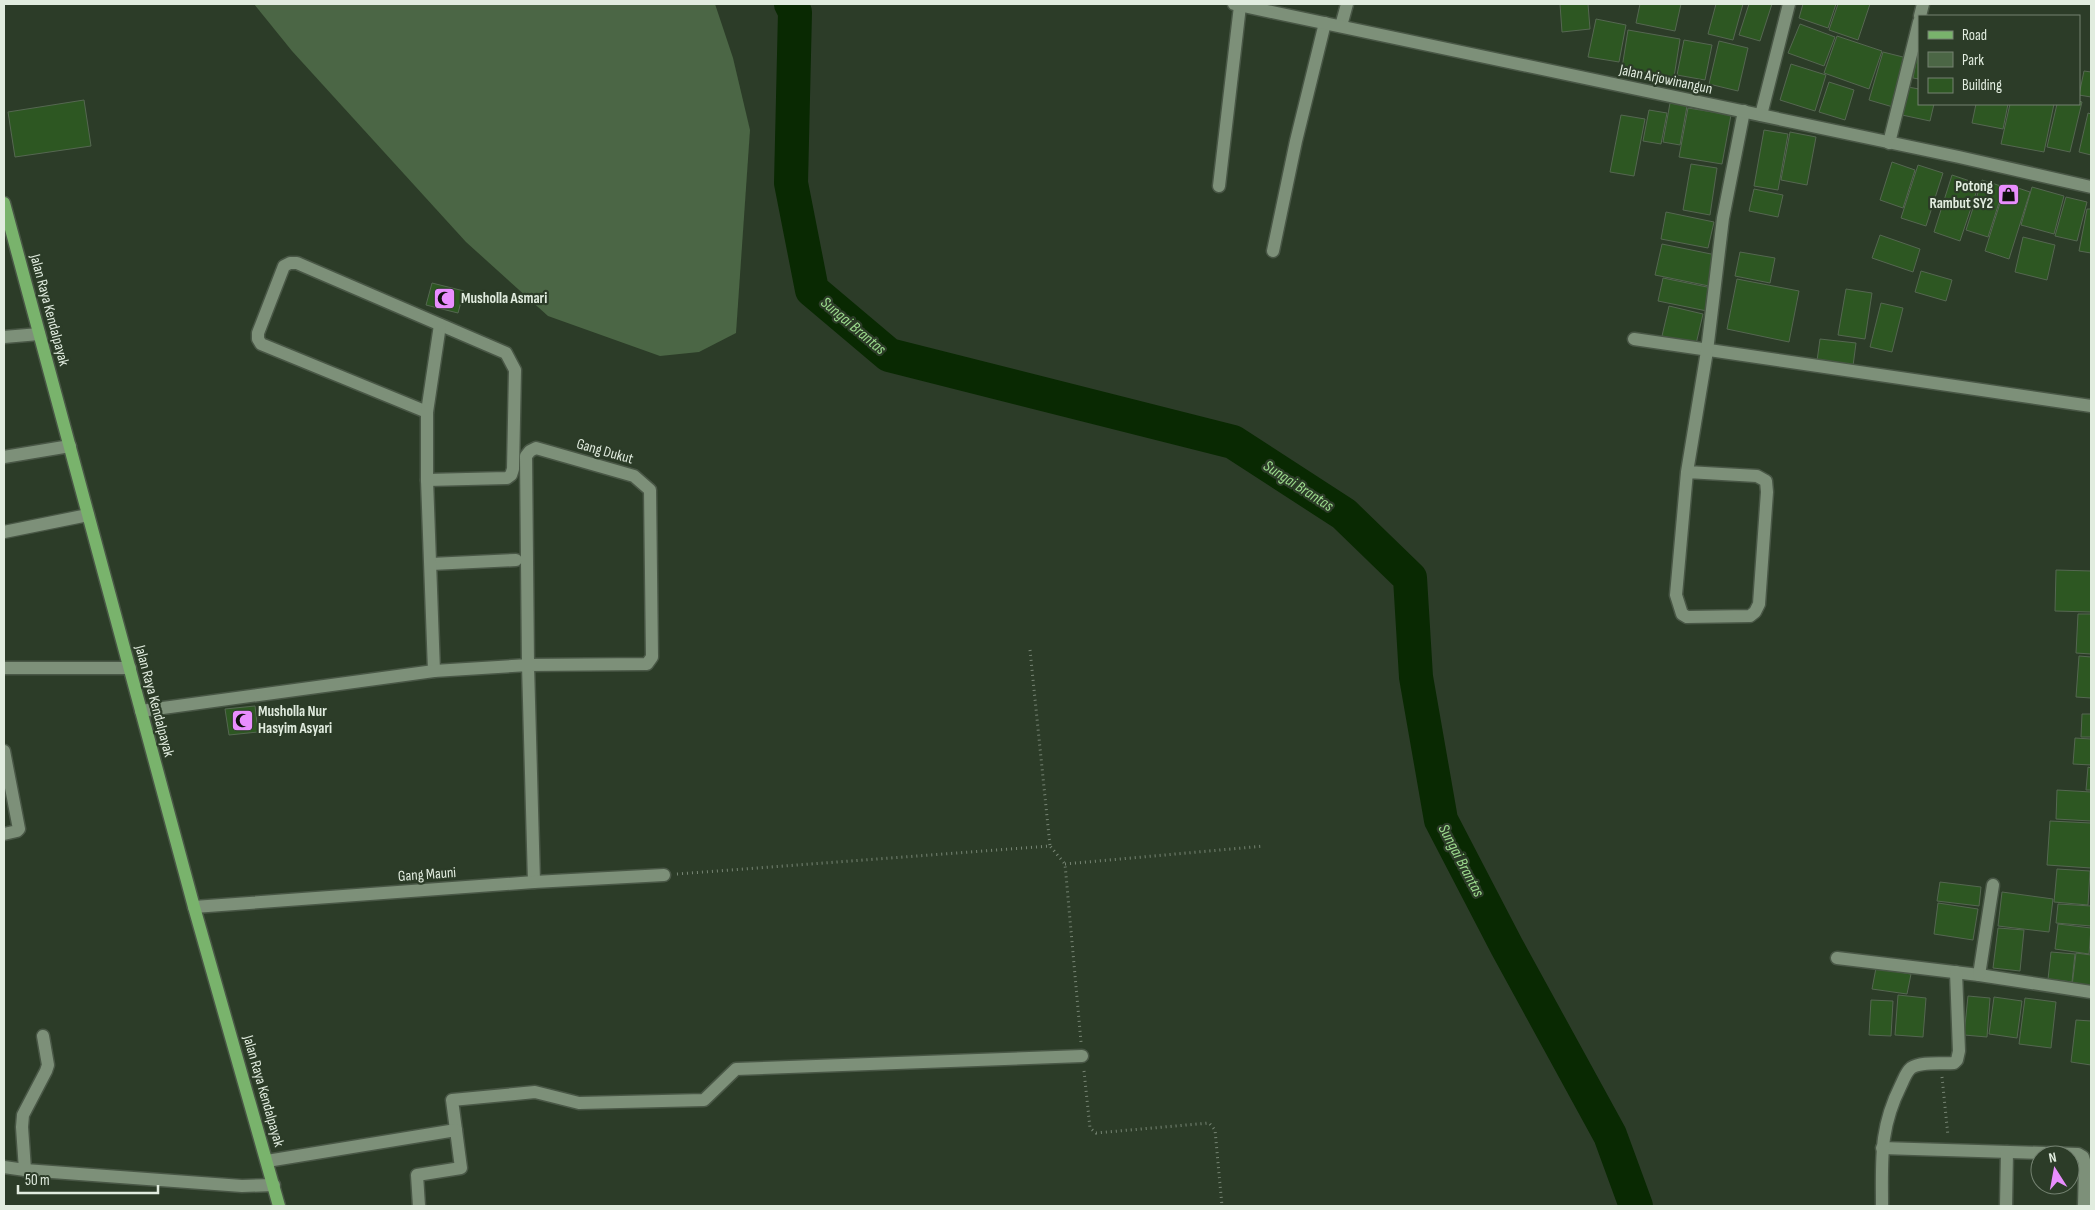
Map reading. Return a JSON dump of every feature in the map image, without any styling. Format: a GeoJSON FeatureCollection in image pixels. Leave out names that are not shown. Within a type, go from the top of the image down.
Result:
{"type":"FeatureCollection","features":[{"type":"Feature","properties":{"kind":"main road","name":"Jalan Raya Kendalpayak"},"geometry":{"type":"LineString","coordinates":[[4,203],[194,907],[279,1206]]}},
{"type":"Feature","properties":{"kind":"street"},"geometry":{"type":"LineString","coordinates":[[1341,26],[1347,4]]}},
{"type":"Feature","properties":{"kind":"street"},"geometry":{"type":"LineString","coordinates":[[1761,115],[1789,4]]}},
{"type":"Feature","properties":{"kind":"street"},"geometry":{"type":"LineString","coordinates":[[1219,186],[1237,5]]}},
{"type":"Feature","properties":{"kind":"street","name":"Jalan Arjowinangun"},"geometry":{"type":"LineString","coordinates":[[1237,5],[1744,111],[2091,187]]}},
{"type":"Feature","properties":{"kind":"street"},"geometry":{"type":"LineString","coordinates":[[1273,251],[1296,141],[1325,23]]}},
{"type":"Feature","properties":{"kind":"street"},"geometry":{"type":"LineString","coordinates":[[1889,143],[1918,26]]}},
{"type":"Feature","properties":{"kind":"street"},"geometry":{"type":"LineString","coordinates":[[1687,472],[1757,476],[1766,481],[1767,492],[1759,604],[1755,612],[1750,616],[1687,617],[1680,610],[1676,595],[1687,472],[1707,351],[1723,218],[1744,111]]}},
{"type":"Feature","properties":{"kind":"street"},"geometry":{"type":"LineString","coordinates":[[427,412],[261,344],[258,339],[258,333],[284,266],[290,263],[297,263],[506,353],[512,361],[515,370],[513,469],[511,475],[507,478],[427,480]]}},
{"type":"Feature","properties":{"kind":"street"},"geometry":{"type":"LineString","coordinates":[[434,671],[427,480],[427,412],[440,325]]}},
{"type":"Feature","properties":{"kind":"street"},"geometry":{"type":"LineString","coordinates":[[4,337],[39,334]]}},
{"type":"Feature","properties":{"kind":"street"},"geometry":{"type":"LineString","coordinates":[[1634,339],[2091,406]]}},
{"type":"Feature","properties":{"kind":"street"},"geometry":{"type":"LineString","coordinates":[[4,457],[70,446]]}},
{"type":"Feature","properties":{"kind":"street","name":"Gang Dukut"},"geometry":{"type":"LineString","coordinates":[[536,448],[634,476],[650,490],[652,657],[646,664],[639,665],[528,665],[526,456],[530,450],[536,448]]}},
{"type":"Feature","properties":{"kind":"street"},"geometry":{"type":"LineString","coordinates":[[4,532],[88,515]]}},
{"type":"Feature","properties":{"kind":"street"},"geometry":{"type":"LineString","coordinates":[[430,564],[516,560]]}},
{"type":"Feature","properties":{"kind":"street"},"geometry":{"type":"LineString","coordinates":[[141,711],[434,671],[528,665],[534,882]]}},
{"type":"Feature","properties":{"kind":"street"},"geometry":{"type":"LineString","coordinates":[[4,668],[130,668]]}},
{"type":"Feature","properties":{"kind":"street"},"geometry":{"type":"LineString","coordinates":[[4,751],[19,829],[17,832],[4,834]]}},
{"type":"Feature","properties":{"kind":"street","name":"Gang Mauni"},"geometry":{"type":"LineString","coordinates":[[194,907],[534,882],[664,875]]}},
{"type":"Feature","properties":{"kind":"street"},"geometry":{"type":"LineString","coordinates":[[1979,975],[1993,885]]}},
{"type":"Feature","properties":{"kind":"street"},"geometry":{"type":"LineString","coordinates":[[1837,958],[1979,975],[2091,992]]}},
{"type":"Feature","properties":{"kind":"street"},"geometry":{"type":"LineString","coordinates":[[1882,1206],[1882,1148],[1884,1132],[1888,1116],[1906,1074],[1912,1068],[1921,1065],[1954,1063],[1957,1060],[1959,1051],[1956,972]]}},
{"type":"Feature","properties":{"kind":"street"},"geometry":{"type":"LineString","coordinates":[[25,1170],[22,1121],[23,1115],[48,1065],[43,1036]]}},
{"type":"Feature","properties":{"kind":"street"},"geometry":{"type":"LineString","coordinates":[[419,1206],[417,1175],[461,1168],[452,1100],[535,1092],[579,1103],[704,1100],[736,1069],[1082,1056]]}},
{"type":"Feature","properties":{"kind":"street"},"geometry":{"type":"LineString","coordinates":[[267,1161],[456,1130]]}},
{"type":"Feature","properties":{"kind":"street"},"geometry":{"type":"LineString","coordinates":[[1882,1148],[2078,1154],[2083,1157],[2086,1177],[2084,1206]]}},
{"type":"Feature","properties":{"kind":"street"},"geometry":{"type":"LineString","coordinates":[[2006,1206],[2007,1152]]}},
{"type":"Feature","properties":{"kind":"street"},"geometry":{"type":"LineString","coordinates":[[4,1167],[242,1186],[274,1185]]}},
{"type":"Feature","properties":{"kind":"path"},"geometry":{"type":"LineString","coordinates":[[1030,650],[1050,846],[1065,864],[1090,1128],[1096,1133],[1209,1123],[1215,1130],[1222,1206]]}},
{"type":"Feature","properties":{"kind":"path"},"geometry":{"type":"LineString","coordinates":[[664,875],[1050,846]]}},
{"type":"Feature","properties":{"kind":"path"},"geometry":{"type":"LineString","coordinates":[[1065,864],[1264,846]]}},
{"type":"Feature","properties":{"kind":"path"},"geometry":{"type":"LineString","coordinates":[[1941,1064],[1949,1151]]}},
{"type":"Feature","properties":{"kind":"green space"},"geometry":{"type":"Polygon","coordinates":[[[254,4],[715,4],[733,58],[750,130],[736,333],[699,352],[660,356],[548,316],[466,242],[292,51],[254,4]]]}},
{"type":"Feature","properties":{"kind":"building"},"geometry":{"type":"Polygon","coordinates":[[[1560,4],[1588,4],[1590,29],[1562,32],[1560,4]]]}},
{"type":"Feature","properties":{"kind":"building"},"geometry":{"type":"Polygon","coordinates":[[[1640,4],[1681,4],[1675,31],[1636,23],[1640,4]]]}},
{"type":"Feature","properties":{"kind":"building"},"geometry":{"type":"Polygon","coordinates":[[[1716,4],[1743,4],[1733,40],[1708,34],[1716,4]]]}},
{"type":"Feature","properties":{"kind":"building"},"geometry":{"type":"Polygon","coordinates":[[[1749,4],[1772,4],[1760,41],[1739,35],[1749,4]]]}},
{"type":"Feature","properties":{"kind":"building"},"geometry":{"type":"Polygon","coordinates":[[[1803,4],[1836,4],[1828,28],[1799,18],[1803,4]]]}},
{"type":"Feature","properties":{"kind":"building"},"geometry":{"type":"Polygon","coordinates":[[[1838,4],[1870,4],[1858,40],[1829,30],[1838,4]]]}},
{"type":"Feature","properties":{"kind":"building"},"geometry":{"type":"Polygon","coordinates":[[[1596,19],[1626,25],[1619,62],[1588,57],[1596,19]]]}},
{"type":"Feature","properties":{"kind":"building"},"geometry":{"type":"Polygon","coordinates":[[[1800,24],[1835,37],[1824,66],[1788,53],[1800,24]]]}},
{"type":"Feature","properties":{"kind":"building"},"geometry":{"type":"Polygon","coordinates":[[[1628,30],[1680,39],[1674,77],[1622,68],[1628,30]]]}},
{"type":"Feature","properties":{"kind":"building"},"geometry":{"type":"Polygon","coordinates":[[[1837,36],[1882,51],[1869,89],[1824,73],[1837,36]]]}},
{"type":"Feature","properties":{"kind":"building"},"geometry":{"type":"Polygon","coordinates":[[[1684,40],[1712,45],[1705,80],[1677,75],[1684,40]]]}},
{"type":"Feature","properties":{"kind":"building"},"geometry":{"type":"Polygon","coordinates":[[[1719,41],[1748,48],[1738,91],[1709,84],[1719,41]]]}},
{"type":"Feature","properties":{"kind":"building"},"geometry":{"type":"Polygon","coordinates":[[[1918,51],[1918,79],[1913,78],[1918,51]]]}},
{"type":"Feature","properties":{"kind":"building"},"geometry":{"type":"Polygon","coordinates":[[[1883,52],[1907,58],[1893,107],[1869,100],[1883,52]]]}},
{"type":"Feature","properties":{"kind":"building"},"geometry":{"type":"Polygon","coordinates":[[[1791,64],[1826,75],[1815,111],[1780,100],[1791,64]]]}},
{"type":"Feature","properties":{"kind":"building"},"geometry":{"type":"Polygon","coordinates":[[[2084,71],[2091,72],[2091,97],[2080,95],[2084,71]]]}},
{"type":"Feature","properties":{"kind":"building"},"geometry":{"type":"Polygon","coordinates":[[[1829,82],[1854,90],[1845,120],[1819,112],[1829,82]]]}},
{"type":"Feature","properties":{"kind":"building"},"geometry":{"type":"Polygon","coordinates":[[[1908,87],[1918,89],[1918,105],[1934,105],[1930,121],[1902,115],[1908,87]]]}},
{"type":"Feature","properties":{"kind":"building"},"geometry":{"type":"Polygon","coordinates":[[[84,100],[91,146],[15,157],[8,112],[84,100]]]}},
{"type":"Feature","properties":{"kind":"building"},"geometry":{"type":"Polygon","coordinates":[[[2080,101],[2082,102],[2070,152],[2047,147],[2057,105],[2080,105],[2080,101]]]}},
{"type":"Feature","properties":{"kind":"building"},"geometry":{"type":"Polygon","coordinates":[[[1670,103],[1687,106],[1680,145],[1663,142],[1670,103]]]}},
{"type":"Feature","properties":{"kind":"building"},"geometry":{"type":"Polygon","coordinates":[[[1976,105],[2008,105],[2003,129],[1972,123],[1976,105]]]}},
{"type":"Feature","properties":{"kind":"building"},"geometry":{"type":"Polygon","coordinates":[[[2010,105],[2054,105],[2044,152],[2001,144],[2010,105]]]}},
{"type":"Feature","properties":{"kind":"building"},"geometry":{"type":"Polygon","coordinates":[[[1688,108],[1731,115],[1722,164],[1679,157],[1688,108]]]}},
{"type":"Feature","properties":{"kind":"building"},"geometry":{"type":"Polygon","coordinates":[[[1649,110],[1667,113],[1661,144],[1643,141],[1649,110]]]}},
{"type":"Feature","properties":{"kind":"building"},"geometry":{"type":"Polygon","coordinates":[[[2088,113],[2091,114],[2091,155],[2079,152],[2088,113]]]}},
{"type":"Feature","properties":{"kind":"building"},"geometry":{"type":"Polygon","coordinates":[[[1621,115],[1645,119],[1634,176],[1610,172],[1621,115]]]}},
{"type":"Feature","properties":{"kind":"building"},"geometry":{"type":"Polygon","coordinates":[[[1764,130],[1788,134],[1778,190],[1754,186],[1764,130]]]}},
{"type":"Feature","properties":{"kind":"building"},"geometry":{"type":"Polygon","coordinates":[[[1790,132],[1816,137],[1807,185],[1781,180],[1790,132]]]}},
{"type":"Feature","properties":{"kind":"building"},"geometry":{"type":"Polygon","coordinates":[[[1892,162],[1915,170],[1903,208],[1880,200],[1892,162]]]}},
{"type":"Feature","properties":{"kind":"building"},"geometry":{"type":"Polygon","coordinates":[[[1691,164],[1717,168],[1710,215],[1683,210],[1691,164]]]}},
{"type":"Feature","properties":{"kind":"building"},"geometry":{"type":"Polygon","coordinates":[[[1918,165],[1943,173],[1926,226],[1901,218],[1918,165]]]}},
{"type":"Feature","properties":{"kind":"building"},"geometry":{"type":"Polygon","coordinates":[[[1952,175],[1979,184],[1960,241],[1934,232],[1952,175]]]}},
{"type":"Feature","properties":{"kind":"building"},"geometry":{"type":"Polygon","coordinates":[[[1982,180],[2004,187],[1988,237],[1966,230],[1982,180]]]}},
{"type":"Feature","properties":{"kind":"building"},"geometry":{"type":"Polygon","coordinates":[[[2006,184],[2030,192],[2009,259],[1985,251],[2006,184]]]}},
{"type":"Feature","properties":{"kind":"building"},"geometry":{"type":"Polygon","coordinates":[[[2032,187],[2064,196],[2054,234],[2021,225],[2032,187]]]}},
{"type":"Feature","properties":{"kind":"building"},"geometry":{"type":"Polygon","coordinates":[[[1754,189],[1783,195],[1778,217],[1749,211],[1754,189]]]}},
{"type":"Feature","properties":{"kind":"building"},"geometry":{"type":"Polygon","coordinates":[[[2066,197],[2087,202],[2077,241],[2055,236],[2066,197]]]}},
{"type":"Feature","properties":{"kind":"building"},"geometry":{"type":"Polygon","coordinates":[[[2087,209],[2091,209],[2091,253],[2079,251],[2087,209]]]}},
{"type":"Feature","properties":{"kind":"building"},"geometry":{"type":"Polygon","coordinates":[[[1666,212],[1714,222],[1708,248],[1661,239],[1666,212]]]}},
{"type":"Feature","properties":{"kind":"building"},"geometry":{"type":"Polygon","coordinates":[[[1880,235],[1920,249],[1913,272],[1872,258],[1880,235]]]}},
{"type":"Feature","properties":{"kind":"building"},"geometry":{"type":"Polygon","coordinates":[[[2023,237],[2055,245],[2047,280],[2015,272],[2023,237]]]}},
{"type":"Feature","properties":{"kind":"building"},"geometry":{"type":"Polygon","coordinates":[[[1662,244],[1716,255],[1709,286],[1655,275],[1662,244]]]}},
{"type":"Feature","properties":{"kind":"building"},"geometry":{"type":"Polygon","coordinates":[[[1740,252],[1775,258],[1770,283],[1735,276],[1740,252]]]}},
{"type":"Feature","properties":{"kind":"building"},"geometry":{"type":"Polygon","coordinates":[[[1921,271],[1952,280],[1946,301],[1915,292],[1921,271]]]}},
{"type":"Feature","properties":{"kind":"building"},"geometry":{"type":"Polygon","coordinates":[[[1663,278],[1712,288],[1707,311],[1658,301],[1663,278]]]}},
{"type":"Feature","properties":{"kind":"building"},"geometry":{"type":"Polygon","coordinates":[[[1737,279],[1799,291],[1789,342],[1727,329],[1737,279]]]}},
{"type":"Feature","properties":{"kind":"building","name":"Musholla Asmari"},"geometry":{"type":"Polygon","coordinates":[[[432,283],[464,291],[458,313],[426,305],[432,283]]]}},
{"type":"Feature","properties":{"kind":"building"},"geometry":{"type":"Polygon","coordinates":[[[1846,289],[1872,293],[1865,339],[1838,335],[1846,289]]]}},
{"type":"Feature","properties":{"kind":"building"},"geometry":{"type":"Polygon","coordinates":[[[1881,303],[1903,308],[1892,352],[1870,347],[1881,303]]]}},
{"type":"Feature","properties":{"kind":"building"},"geometry":{"type":"Polygon","coordinates":[[[1669,306],[1703,314],[1696,344],[1662,336],[1669,306]]]}},
{"type":"Feature","properties":{"kind":"building"},"geometry":{"type":"Polygon","coordinates":[[[1820,339],[1856,343],[1853,366],[1817,361],[1820,339]]]}},
{"type":"Feature","properties":{"kind":"building"},"geometry":{"type":"Polygon","coordinates":[[[2056,570],[2091,571],[2091,612],[2055,611],[2056,570]]]}},
{"type":"Feature","properties":{"kind":"building"},"geometry":{"type":"Polygon","coordinates":[[[2078,614],[2091,614],[2091,654],[2076,653],[2078,614]]]}},
{"type":"Feature","properties":{"kind":"building"},"geometry":{"type":"Polygon","coordinates":[[[2079,656],[2091,657],[2091,698],[2076,697],[2079,656]]]}},
{"type":"Feature","properties":{"kind":"building","name":"Musholla Nur Hasyim Asyari"},"geometry":{"type":"Polygon","coordinates":[[[255,706],[258,732],[229,735],[225,709],[255,706]]]}},
{"type":"Feature","properties":{"kind":"building"},"geometry":{"type":"Polygon","coordinates":[[[2082,714],[2091,714],[2091,737],[2081,737],[2082,714]]]}},
{"type":"Feature","properties":{"kind":"building"},"geometry":{"type":"Polygon","coordinates":[[[2075,738],[2091,739],[2091,765],[2073,764],[2075,738]]]}},
{"type":"Feature","properties":{"kind":"building"},"geometry":{"type":"Polygon","coordinates":[[[2088,767],[2091,768],[2091,790],[2086,790],[2088,767]]]}},
{"type":"Feature","properties":{"kind":"building"},"geometry":{"type":"Polygon","coordinates":[[[2057,790],[2091,792],[2091,821],[2056,819],[2057,790]]]}},
{"type":"Feature","properties":{"kind":"building"},"geometry":{"type":"Polygon","coordinates":[[[2050,821],[2091,823],[2091,868],[2047,865],[2050,821]]]}},
{"type":"Feature","properties":{"kind":"building"},"geometry":{"type":"Polygon","coordinates":[[[2057,869],[2090,871],[2088,905],[2054,902],[2057,869]]]}},
{"type":"Feature","properties":{"kind":"building"},"geometry":{"type":"Polygon","coordinates":[[[1940,882],[1981,887],[1979,906],[1937,901],[1940,882]]]}},
{"type":"Feature","properties":{"kind":"building"},"geometry":{"type":"Polygon","coordinates":[[[2002,892],[2053,899],[2049,932],[1998,926],[2002,892]]]}},
{"type":"Feature","properties":{"kind":"building"},"geometry":{"type":"Polygon","coordinates":[[[1938,903],[1978,909],[1973,940],[1934,934],[1938,903]]]}},
{"type":"Feature","properties":{"kind":"building"},"geometry":{"type":"Polygon","coordinates":[[[2058,904],[2091,906],[2091,926],[2056,923],[2058,904]]]}},
{"type":"Feature","properties":{"kind":"building"},"geometry":{"type":"Polygon","coordinates":[[[2058,924],[2091,928],[2089,954],[2055,949],[2058,924]]]}},
{"type":"Feature","properties":{"kind":"building"},"geometry":{"type":"Polygon","coordinates":[[[1998,928],[2024,930],[2020,971],[1993,968],[1998,928]]]}},
{"type":"Feature","properties":{"kind":"building"},"geometry":{"type":"Polygon","coordinates":[[[2051,952],[2075,954],[2072,982],[2048,979],[2051,952]]]}},
{"type":"Feature","properties":{"kind":"building"},"geometry":{"type":"Polygon","coordinates":[[[2076,953],[2091,955],[2091,988],[2072,986],[2076,953]]]}},
{"type":"Feature","properties":{"kind":"building"},"geometry":{"type":"Polygon","coordinates":[[[1876,968],[1911,974],[1907,994],[1872,989],[1876,968]]]}},
{"type":"Feature","properties":{"kind":"building"},"geometry":{"type":"Polygon","coordinates":[[[1898,995],[1926,998],[1923,1037],[1895,1035],[1898,995]]]}},
{"type":"Feature","properties":{"kind":"building"},"geometry":{"type":"Polygon","coordinates":[[[1968,996],[1990,998],[1987,1037],[1964,1035],[1968,996]]]}},
{"type":"Feature","properties":{"kind":"building"},"geometry":{"type":"Polygon","coordinates":[[[1994,997],[2022,1001],[2017,1038],[1989,1034],[1994,997]]]}},
{"type":"Feature","properties":{"kind":"building"},"geometry":{"type":"Polygon","coordinates":[[[2025,998],[2056,1002],[2051,1048],[2019,1044],[2025,998]]]}},
{"type":"Feature","properties":{"kind":"building"},"geometry":{"type":"Polygon","coordinates":[[[1871,1000],[1893,1001],[1891,1036],[1869,1035],[1871,1000]]]}},
{"type":"Feature","properties":{"kind":"building"},"geometry":{"type":"Polygon","coordinates":[[[2076,1020],[2091,1021],[2091,1065],[2071,1062],[2076,1020]]]}},
{"type":"Feature","properties":{"kind":"waterway","name":"Sungai Brantas"},"geometry":{"type":"LineString","coordinates":[[791,4],[795,12],[791,183],[812,290],[889,355],[1233,442],[1344,514],[1410,578],[1416,677],[1441,820],[1507,947],[1610,1135],[1636,1206]]}},
{"type":"Feature","properties":{"kind":"place","name":"Potong Rambut SY2"},"geometry":{"type":"Point","coordinates":[2009,195]}},
{"type":"Feature","properties":{"kind":"place","name":"Musholla Asmari"},"geometry":{"type":"Point","coordinates":[445,298]}},
{"type":"Feature","properties":{"kind":"place","name":"Musholla Nur Hasyim Asyari"},"geometry":{"type":"Point","coordinates":[242,720]}}]}
